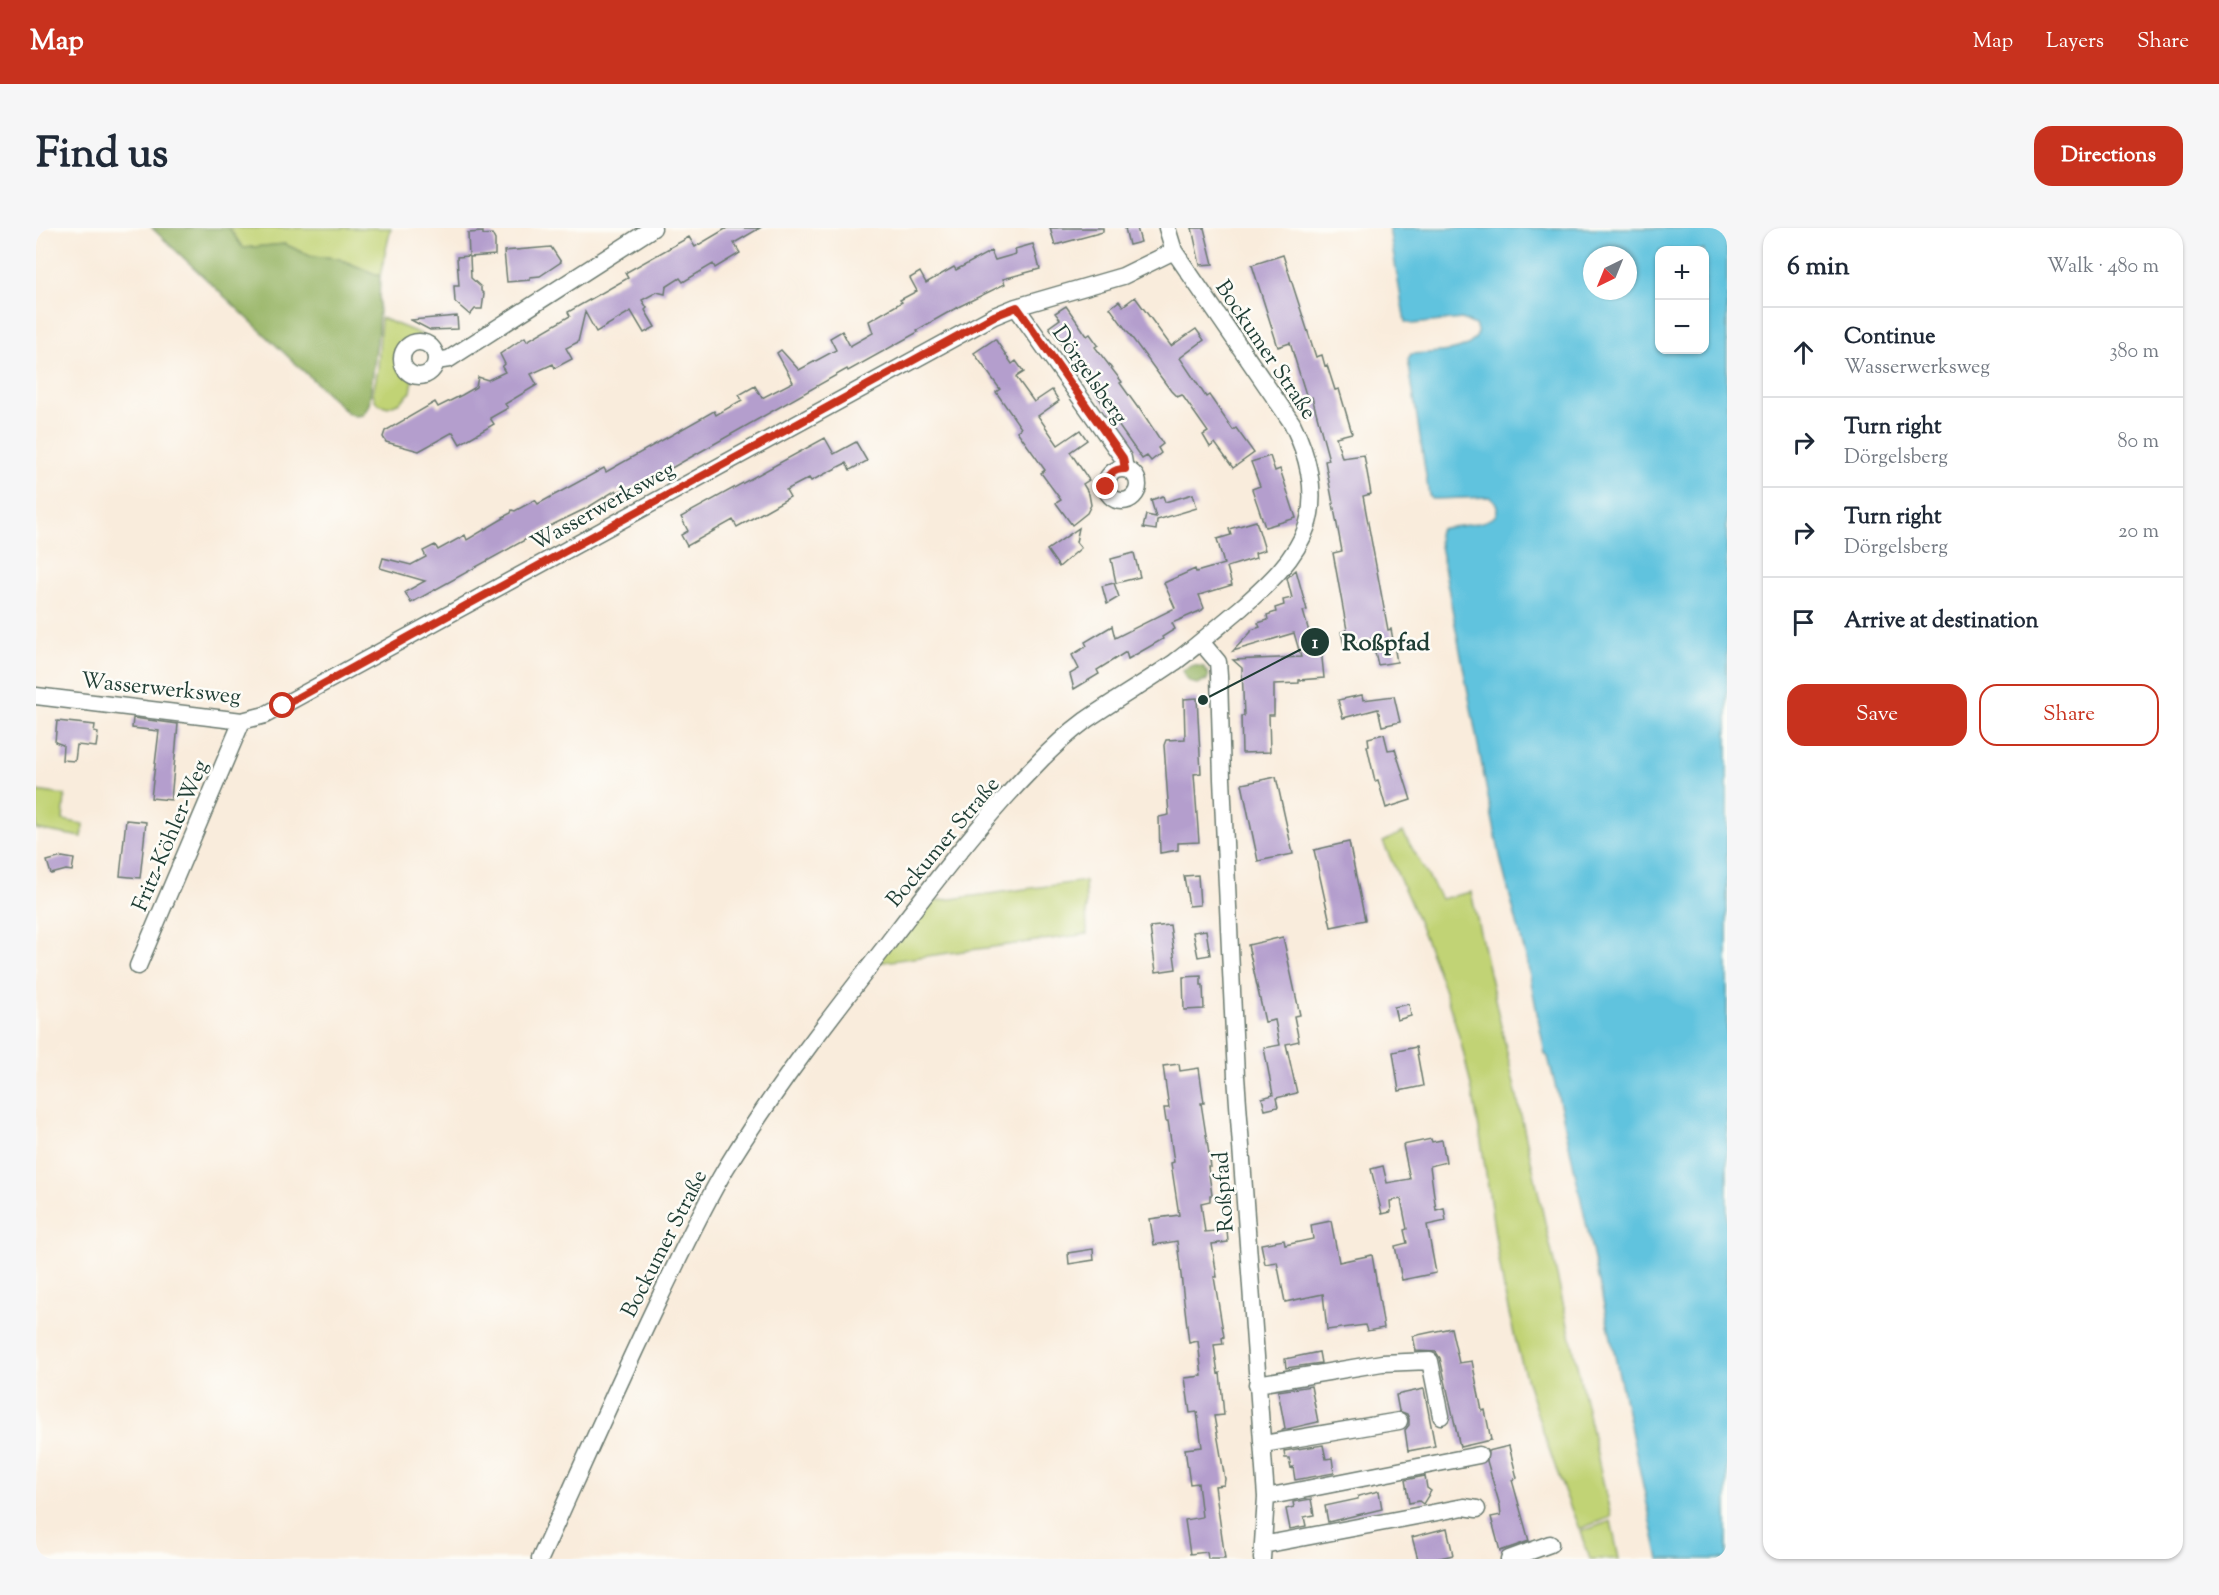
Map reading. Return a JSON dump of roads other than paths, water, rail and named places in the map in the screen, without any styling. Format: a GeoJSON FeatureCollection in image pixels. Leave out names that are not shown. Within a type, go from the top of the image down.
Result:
{"type":"FeatureCollection","features":[{"type":"Feature","properties":{"kind":"street"},"geometry":{"type":"LineString","coordinates":[[436,361],[449,359],[653,228]]}},
{"type":"Feature","properties":{"kind":"street","name":"Bockumer Straße"},"geometry":{"type":"LineString","coordinates":[[540,1559],[693,1227],[756,1121],[821,1030],[916,906],[1033,768],[1082,723],[1173,663],[1263,589],[1288,561],[1308,524],[1310,473],[1303,445],[1292,423],[1174,251],[1167,228]]}},
{"type":"Feature","properties":{"kind":"street","name":"Wasserwerksweg"},"geometry":{"type":"LineString","coordinates":[[36,696],[242,721],[265,715],[994,316],[1123,276],[1174,251]]}},
{"type":"Feature","properties":{"kind":"street","name":"Dörgelsberg"},"geometry":{"type":"LineString","coordinates":[[1017,307],[1123,458],[1125,469]]}},
{"type":"Feature","properties":{"kind":"street","name":"Roßpfad"},"geometry":{"type":"LineString","coordinates":[[1201,642],[1218,662],[1219,676],[1236,1076],[1266,1497],[1262,1552],[1464,1507],[1477,1509]]}},
{"type":"Feature","properties":{"kind":"street","name":"Fritz-Köhler-Weg"},"geometry":{"type":"LineString","coordinates":[[138,966],[242,721]]}},
{"type":"Feature","properties":{"kind":"street"},"geometry":{"type":"LineString","coordinates":[[1257,1384],[1382,1363],[1430,1361],[1441,1416]]}},
{"type":"Feature","properties":{"kind":"street"},"geometry":{"type":"LineString","coordinates":[[1263,1444],[1399,1421]]}},
{"type":"Feature","properties":{"kind":"street"},"geometry":{"type":"LineString","coordinates":[[1266,1497],[1479,1455]]}},
{"type":"Feature","properties":{"kind":"street"},"geometry":{"type":"LineString","coordinates":[[1509,1559],[1550,1544]]}},
{"type":"Feature","properties":{"kind":"water"},"geometry":{"type":"Polygon","coordinates":[[[1389,228],[1727,228],[1727,1559],[1659,1559],[1562,1112],[1548,1057],[1545,1054],[1527,961],[1502,866],[1438,535],[1439,530],[1443,528],[1477,523],[1495,516],[1497,505],[1490,497],[1432,499],[1429,495],[1408,359],[1411,354],[1459,349],[1474,340],[1478,333],[1475,325],[1462,319],[1412,324],[1405,322],[1389,228]]]}},
{"type":"Feature","properties":{"kind":"place","name":"Roßpfad"},"geometry":{"type":"Point","coordinates":[1203,700]}}]}
